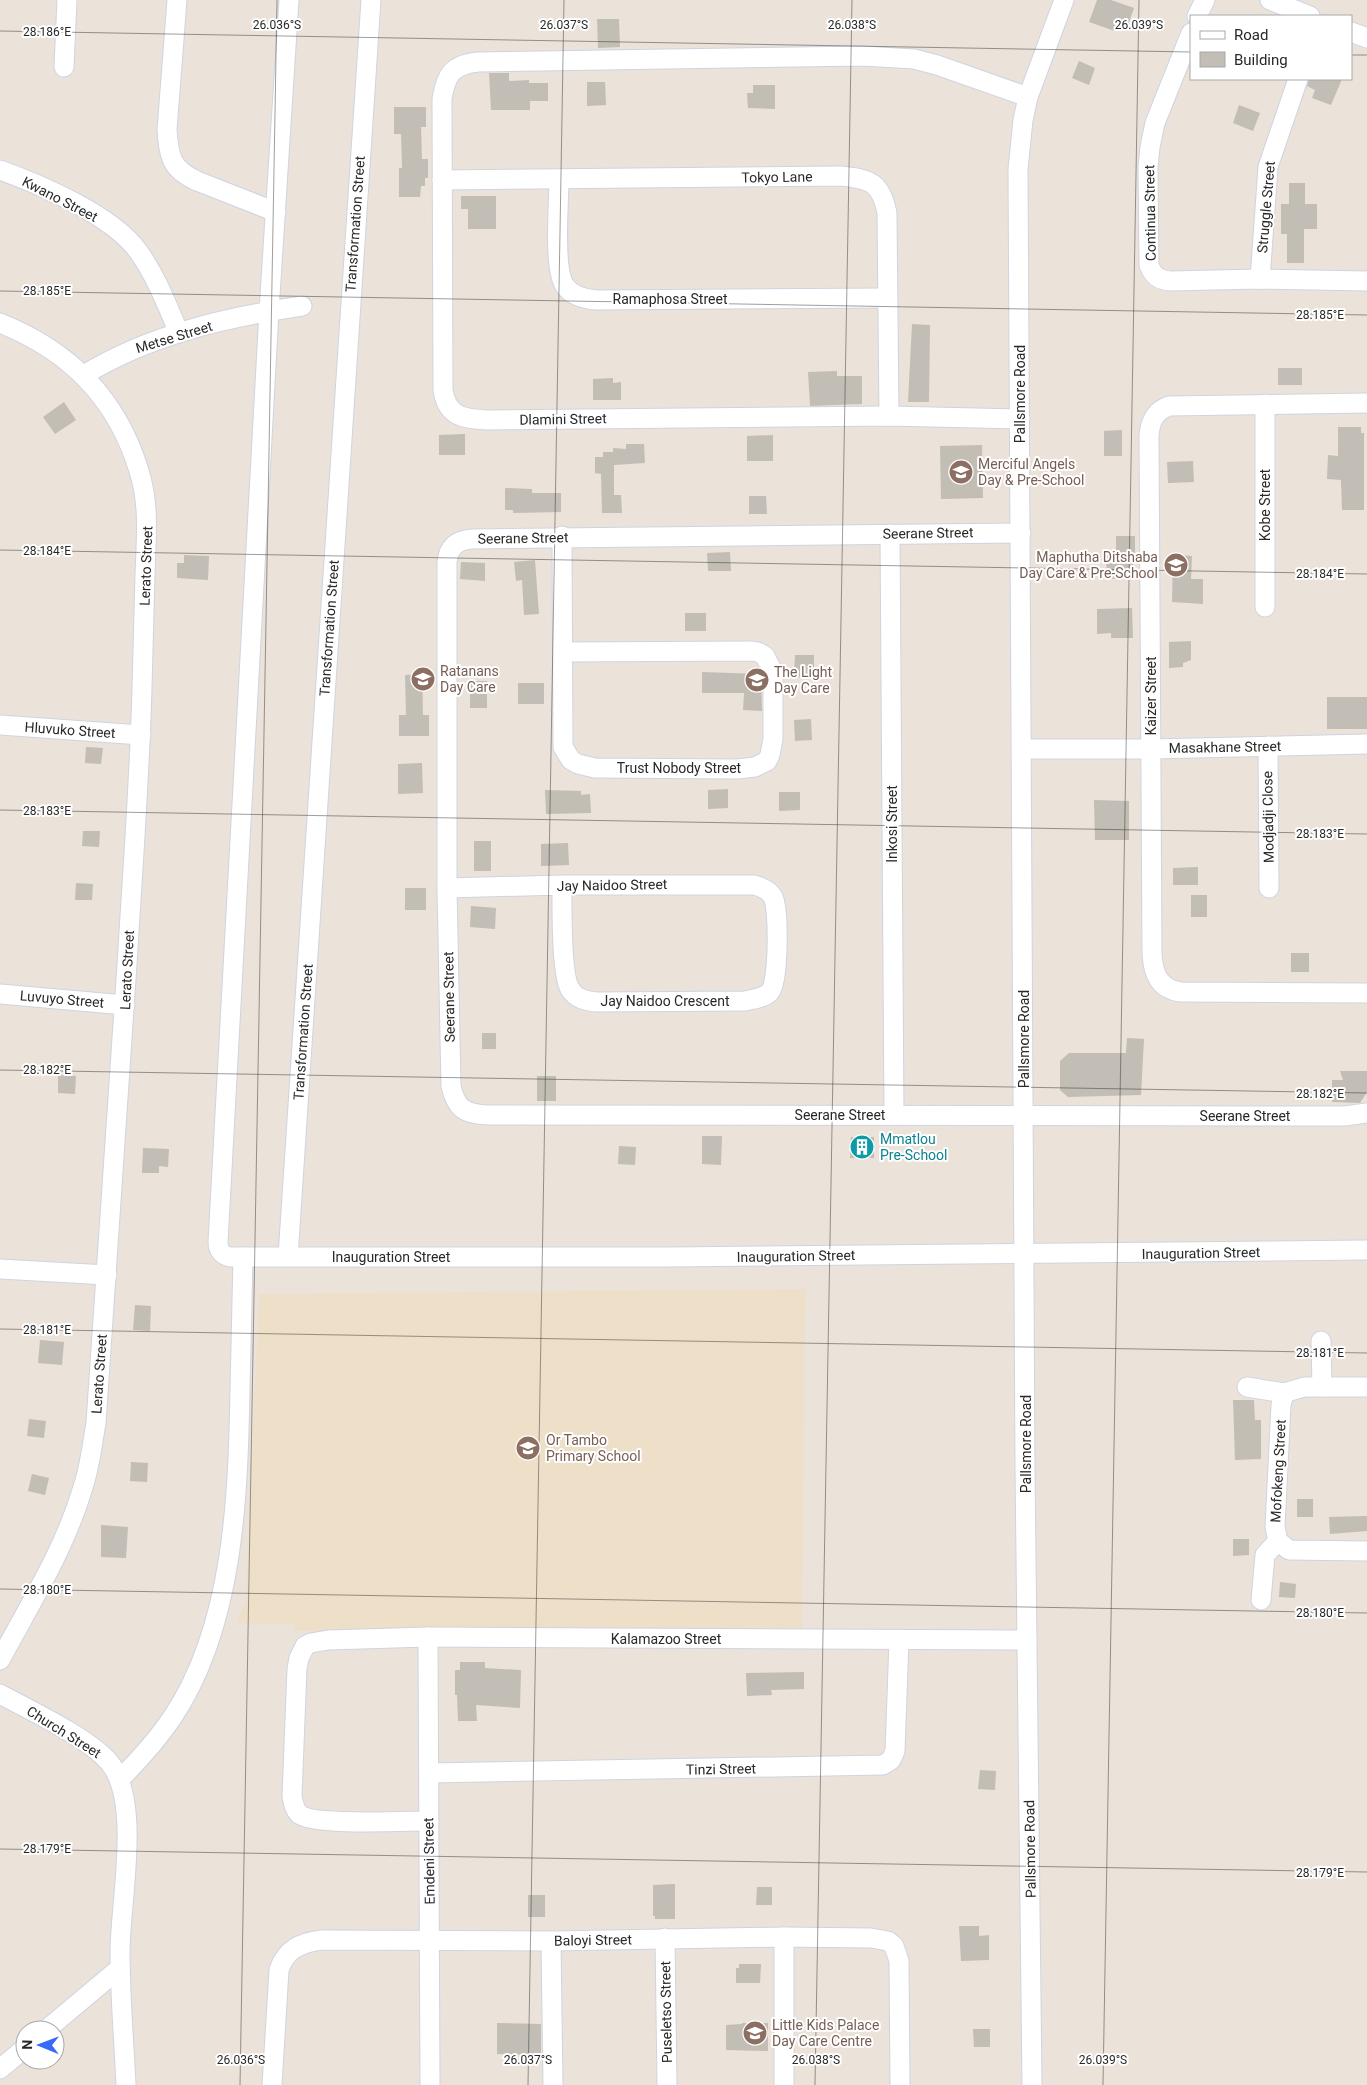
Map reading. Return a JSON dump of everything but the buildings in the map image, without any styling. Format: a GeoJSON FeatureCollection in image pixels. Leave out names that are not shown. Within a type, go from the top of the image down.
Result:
{"type":"FeatureCollection","features":[{"type":"Feature","properties":{"kind":"street"},"geometry":{"type":"LineString","coordinates":[[64,67],[67,0]]}},
{"type":"Feature","properties":{"kind":"street"},"geometry":{"type":"LineString","coordinates":[[177,0],[167,130],[168,152],[174,165],[185,175],[197,181],[276,212]]}},
{"type":"Feature","properties":{"kind":"street"},"geometry":{"type":"LineString","coordinates":[[126,2085],[120,1936],[127,1813],[120,1778],[155,1741],[173,1717],[194,1677],[217,1611],[223,1587],[230,1546],[238,1472],[234,1256],[219,1250],[218,1242],[289,0]]}},
{"type":"Feature","properties":{"kind":"street","name":"Transformation Street"},"geometry":{"type":"LineString","coordinates":[[288,1257],[371,0]]}},
{"type":"Feature","properties":{"kind":"street","name":"Pallsmore Road"},"geometry":{"type":"LineString","coordinates":[[1032,2085],[1027,1640],[1018,169],[1023,120],[1028,97],[1064,0]]}},
{"type":"Feature","properties":{"kind":"street"},"geometry":{"type":"LineString","coordinates":[[1198,15],[1205,0]]}},
{"type":"Feature","properties":{"kind":"street"},"geometry":{"type":"LineString","coordinates":[[1270,0],[1308,15]]}},
{"type":"Feature","properties":{"kind":"street"},"geometry":{"type":"LineString","coordinates":[[1352,32],[1367,38]]}},
{"type":"Feature","properties":{"kind":"street","name":"Continua Street"},"geometry":{"type":"LineString","coordinates":[[1190,36],[1155,123],[1150,147],[1148,167],[1150,265],[1156,277],[1170,282],[1260,279],[1367,281]]}},
{"type":"Feature","properties":{"kind":"street","name":"Dlamini Street"},"geometry":{"type":"LineString","coordinates":[[1020,419],[889,416],[487,420],[459,416],[448,407],[443,390],[442,100],[444,88],[451,71],[458,67],[478,62],[862,56],[914,59],[937,65],[1028,97]]}},
{"type":"Feature","properties":{"kind":"street","name":"Struggle Street"},"geometry":{"type":"LineString","coordinates":[[1260,279],[1268,167],[1298,80]]}},
{"type":"Feature","properties":{"kind":"street","name":"Kwano Street"},"geometry":{"type":"LineString","coordinates":[[0,170],[79,205],[122,234],[137,249],[150,270],[179,333]]}},
{"type":"Feature","properties":{"kind":"street","name":"Tokyo Lane"},"geometry":{"type":"LineString","coordinates":[[442,180],[841,176],[865,179],[874,183],[880,191],[886,207],[889,416]]}},
{"type":"Feature","properties":{"kind":"street","name":"Ramaphosa Street"},"geometry":{"type":"LineString","coordinates":[[559,179],[559,272],[566,288],[574,295],[596,300],[887,298]]}},
{"type":"Feature","properties":{"kind":"street","name":"Metse Street"},"geometry":{"type":"LineString","coordinates":[[84,375],[118,356],[179,333],[270,311],[302,306]]}},
{"type":"Feature","properties":{"kind":"street","name":"Lerato Street"},"geometry":{"type":"LineString","coordinates":[[0,323],[38,340],[58,354],[84,375],[105,400],[117,419],[136,461],[144,490],[147,528],[141,734],[125,1005],[96,1423],[84,1486],[67,1534],[0,1660]]}},
{"type":"Feature","properties":{"kind":"street","name":"Kaizer Street"},"geometry":{"type":"LineString","coordinates":[[1367,403],[1169,406],[1157,412],[1150,426],[1152,953],[1154,973],[1158,980],[1172,991],[1181,992],[1367,993]]}},
{"type":"Feature","properties":{"kind":"street","name":"Kobe Street"},"geometry":{"type":"LineString","coordinates":[[1264,607],[1266,404]]}},
{"type":"Feature","properties":{"kind":"street","name":"Seerane Street"},"geometry":{"type":"LineString","coordinates":[[1021,532],[562,536],[466,539],[456,543],[449,551],[447,563],[447,888],[450,1086],[453,1097],[466,1112],[488,1115],[1345,1116],[1367,1113]]}},
{"type":"Feature","properties":{"kind":"street","name":"Inkosi Street"},"geometry":{"type":"LineString","coordinates":[[890,534],[894,1115]]}},
{"type":"Feature","properties":{"kind":"street","name":"Trust Nobody Street"},"geometry":{"type":"LineString","coordinates":[[562,536],[563,747],[566,754],[578,764],[595,768],[737,769],[767,761],[773,738],[773,679],[769,662],[762,654],[752,651],[564,652]]}},
{"type":"Feature","properties":{"kind":"street","name":"Hluvuko Street"},"geometry":{"type":"LineString","coordinates":[[0,725],[141,734]]}},
{"type":"Feature","properties":{"kind":"street","name":"Masakhane Street"},"geometry":{"type":"LineString","coordinates":[[1022,749],[1151,749],[1367,744]]}},
{"type":"Feature","properties":{"kind":"street","name":"Modjadji Close"},"geometry":{"type":"LineString","coordinates":[[1268,746],[1269,888]]}},
{"type":"Feature","properties":{"kind":"street","name":"Jay Naidoo Street"},"geometry":{"type":"LineString","coordinates":[[447,888],[744,884],[762,887],[772,895]]}},
{"type":"Feature","properties":{"kind":"street","name":"Jay Naidoo Crescent"},"geometry":{"type":"LineString","coordinates":[[562,885],[565,975],[568,985],[574,994],[580,998],[596,1002],[745,1001],[766,995],[773,987],[776,971],[776,907],[772,895]]}},
{"type":"Feature","properties":{"kind":"street","name":"Luvuyo Street"},"geometry":{"type":"LineString","coordinates":[[0,994],[125,1005]]}},
{"type":"Feature","properties":{"kind":"street","name":"Inauguration Street"},"geometry":{"type":"LineString","coordinates":[[234,1256],[670,1257],[1367,1250]]}},
{"type":"Feature","properties":{"kind":"street"},"geometry":{"type":"LineString","coordinates":[[0,1269],[107,1275]]}},
{"type":"Feature","properties":{"kind":"street"},"geometry":{"type":"LineString","coordinates":[[1321,1341],[1322,1387]]}},
{"type":"Feature","properties":{"kind":"street"},"geometry":{"type":"LineString","coordinates":[[1247,1387],[1284,1393],[1304,1386],[1367,1387]]}},
{"type":"Feature","properties":{"kind":"street","name":"Mofokeng Street"},"geometry":{"type":"LineString","coordinates":[[1284,1393],[1281,1405],[1275,1527],[1278,1541],[1284,1548],[1298,1552],[1367,1551]]}},
{"type":"Feature","properties":{"kind":"street"},"geometry":{"type":"LineString","coordinates":[[1261,1600],[1265,1555],[1278,1541]]}},
{"type":"Feature","properties":{"kind":"street","name":"Kalamazoo Street"},"geometry":{"type":"LineString","coordinates":[[429,1821],[322,1821],[304,1817],[297,1813],[292,1796],[297,1669],[298,1658],[305,1646],[328,1640],[428,1637],[899,1641],[1027,1640]]}},
{"type":"Feature","properties":{"kind":"street","name":"Emdeni Street"},"geometry":{"type":"LineString","coordinates":[[428,1637],[430,2085]]}},
{"type":"Feature","properties":{"kind":"street","name":"Tinzi Street"},"geometry":{"type":"LineString","coordinates":[[429,1773],[872,1767],[883,1765],[890,1760],[895,1751],[899,1641]]}},
{"type":"Feature","properties":{"kind":"street","name":"Church Street"},"geometry":{"type":"LineString","coordinates":[[0,1694],[96,1750],[110,1762],[120,1778]]}},
{"type":"Feature","properties":{"kind":"street"},"geometry":{"type":"LineString","coordinates":[[784,1937],[784,2085]]}},
{"type":"Feature","properties":{"kind":"street","name":"Baloyi Street"},"geometry":{"type":"LineString","coordinates":[[272,2085],[277,1980],[282,1961],[296,1946],[321,1940],[551,1941],[784,1937],[871,1938],[888,1942],[894,1946],[899,1961],[900,2085]]}},
{"type":"Feature","properties":{"kind":"street","name":"Puseletso Street"},"geometry":{"type":"LineString","coordinates":[[665,1938],[667,2085]]}},
{"type":"Feature","properties":{"kind":"street"},"geometry":{"type":"LineString","coordinates":[[551,1941],[553,2085]]}},
{"type":"Feature","properties":{"kind":"street"},"geometry":{"type":"LineString","coordinates":[[58,2020],[120,1968]]}},
{"type":"Feature","properties":{"kind":"street"},"geometry":{"type":"LineString","coordinates":[[0,2069],[15,2056]]}},
{"type":"Feature","properties":{"kind":"shaded area","name":"Or Tambo Primary School"},"geometry":{"type":"Polygon","coordinates":[[[805,1289],[802,1628],[295,1631],[294,1624],[237,1623],[246,1601],[259,1294],[805,1289]]]}},
{"type":"Feature","properties":{"kind":"place","name":"Merciful Angels Day & Pre-School"},"geometry":{"type":"Point","coordinates":[961,472]}},
{"type":"Feature","properties":{"kind":"place","name":"Maphutha Ditshaba Day Care & Pre-School"},"geometry":{"type":"Point","coordinates":[1176,565]}},
{"type":"Feature","properties":{"kind":"place","name":"Ratanans Day Care"},"geometry":{"type":"Point","coordinates":[423,679]}},
{"type":"Feature","properties":{"kind":"place","name":"The Light Day Care"},"geometry":{"type":"Point","coordinates":[757,680]}},
{"type":"Feature","properties":{"kind":"place","name":"Mmatlou Pre-School"},"geometry":{"type":"Point","coordinates":[862,1147]}},
{"type":"Feature","properties":{"kind":"place","name":"Or Tambo Primary School"},"geometry":{"type":"Point","coordinates":[528,1448]}},
{"type":"Feature","properties":{"kind":"place","name":"Little Kids Palace Day Care Centre"},"geometry":{"type":"Point","coordinates":[755,2033]}}]}
